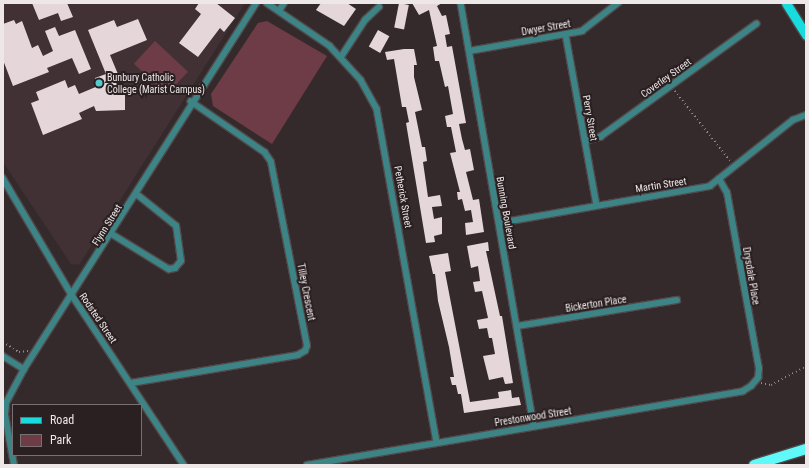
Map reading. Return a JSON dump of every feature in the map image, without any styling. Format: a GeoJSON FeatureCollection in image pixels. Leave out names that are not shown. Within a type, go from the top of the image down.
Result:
{"type":"FeatureCollection","features":[{"type":"Feature","properties":{"kind":"highway"},"geometry":{"type":"LineString","coordinates":[[754,465],[802,451],[806,445]]}},
{"type":"Feature","properties":{"kind":"main road"},"geometry":{"type":"LineString","coordinates":[[786,3],[806,35]]}},
{"type":"Feature","properties":{"kind":"street","name":"Flynn Street"},"geometry":{"type":"LineString","coordinates":[[12,453],[5,410],[6,403],[24,369],[112,234],[191,102],[256,3]]}},
{"type":"Feature","properties":{"kind":"street","name":"Petherick Street"},"geometry":{"type":"LineString","coordinates":[[267,3],[324,41],[341,57],[366,88],[379,116],[437,442]]}},
{"type":"Feature","properties":{"kind":"street"},"geometry":{"type":"LineString","coordinates":[[279,11],[284,3]]}},
{"type":"Feature","properties":{"kind":"street","name":"Bunning Boulevard"},"geometry":{"type":"LineString","coordinates":[[461,3],[534,426]]}},
{"type":"Feature","properties":{"kind":"street","name":"Dwyer Street"},"geometry":{"type":"LineString","coordinates":[[469,51],[582,31],[618,3]]}},
{"type":"Feature","properties":{"kind":"street"},"geometry":{"type":"LineString","coordinates":[[341,57],[365,20],[379,7]]}},
{"type":"Feature","properties":{"kind":"street","name":"Coverley Street"},"geometry":{"type":"LineString","coordinates":[[585,141],[600,137],[756,24]]}},
{"type":"Feature","properties":{"kind":"street","name":"Perry Street"},"geometry":{"type":"LineString","coordinates":[[566,35],[597,205]]}},
{"type":"Feature","properties":{"kind":"street","name":"Tilley Crescent"},"geometry":{"type":"LineString","coordinates":[[131,383],[298,355],[305,350],[307,346],[272,162],[265,153],[191,102]]}},
{"type":"Feature","properties":{"kind":"street","name":"Martin Street"},"geometry":{"type":"LineString","coordinates":[[499,223],[710,186],[794,120],[805,114]]}},
{"type":"Feature","properties":{"kind":"street","name":"Rodsted Street"},"geometry":{"type":"LineString","coordinates":[[3,178],[72,296],[184,465]]}},
{"type":"Feature","properties":{"kind":"street","name":"Drysdale Place"},"geometry":{"type":"LineString","coordinates":[[719,179],[727,193],[758,364],[756,380]]}},
{"type":"Feature","properties":{"kind":"street"},"geometry":{"type":"LineString","coordinates":[[112,234],[169,269],[175,268],[180,261],[176,226],[136,194]]}},
{"type":"Feature","properties":{"kind":"street","name":"Bickerton Place"},"geometry":{"type":"LineString","coordinates":[[517,326],[677,300]]}},
{"type":"Feature","properties":{"kind":"street"},"geometry":{"type":"LineString","coordinates":[[3,356],[24,369]]}},
{"type":"Feature","properties":{"kind":"street","name":"Prestonwood Street"},"geometry":{"type":"LineString","coordinates":[[307,465],[743,391],[756,380]]}},
{"type":"Feature","properties":{"kind":"path"},"geometry":{"type":"LineString","coordinates":[[670,86],[735,166]]}},
{"type":"Feature","properties":{"kind":"path"},"geometry":{"type":"LineString","coordinates":[[756,380],[771,385],[806,366]]}},
{"type":"Feature","properties":{"kind":"shaded area","name":"Bunbury Catholic College (Marist Campus)"},"geometry":{"type":"Polygon","coordinates":[[[3,3],[245,3],[79,265],[71,264],[3,162],[3,3]]]}},
{"type":"Feature","properties":{"kind":"green space"},"geometry":{"type":"Polygon","coordinates":[[[267,21],[327,56],[272,144],[213,106],[211,94],[258,23],[267,21]]]}},
{"type":"Feature","properties":{"kind":"green space"},"geometry":{"type":"Polygon","coordinates":[[[155,41],[188,72],[167,94],[134,64],[155,41]]]}},
{"type":"Feature","properties":{"kind":"building"},"geometry":{"type":"Polygon","coordinates":[[[32,3],[67,3],[73,17],[61,21],[58,13],[39,20],[32,3]]]}},
{"type":"Feature","properties":{"kind":"building"},"geometry":{"type":"Polygon","coordinates":[[[199,3],[216,3],[235,18],[224,32],[220,28],[198,57],[179,43],[201,14],[195,9],[199,3]]]}},
{"type":"Feature","properties":{"kind":"building"},"geometry":{"type":"Polygon","coordinates":[[[321,3],[347,3],[356,9],[344,26],[316,10],[321,3]]]}},
{"type":"Feature","properties":{"kind":"building"},"geometry":{"type":"Polygon","coordinates":[[[399,3],[409,5],[404,29],[394,28],[399,3]]]}},
{"type":"Feature","properties":{"kind":"building"},"geometry":{"type":"Polygon","coordinates":[[[412,3],[442,3],[437,6],[442,16],[446,15],[450,34],[445,35],[447,47],[452,46],[466,123],[459,124],[465,150],[470,149],[474,170],[466,172],[473,200],[479,199],[484,232],[466,235],[465,223],[473,222],[471,210],[465,211],[462,199],[458,200],[457,192],[460,192],[450,153],[456,152],[451,127],[447,127],[445,116],[453,114],[448,86],[445,87],[439,61],[435,61],[433,47],[437,46],[429,10],[419,15],[412,3]]]}},
{"type":"Feature","properties":{"kind":"building"},"geometry":{"type":"Polygon","coordinates":[[[138,19],[147,40],[110,55],[125,91],[125,110],[96,111],[94,106],[79,113],[82,119],[43,135],[31,103],[39,100],[36,92],[65,80],[68,88],[75,85],[79,94],[98,86],[95,78],[106,74],[88,30],[114,20],[117,27],[138,19]]]}},
{"type":"Feature","properties":{"kind":"building"},"geometry":{"type":"Polygon","coordinates":[[[14,20],[16,24],[22,21],[32,48],[38,45],[43,56],[53,51],[45,31],[55,27],[59,36],[75,30],[91,69],[79,74],[72,58],[47,68],[49,72],[13,86],[3,60],[3,24],[14,20]]]}},
{"type":"Feature","properties":{"kind":"building"},"geometry":{"type":"Polygon","coordinates":[[[378,30],[389,36],[380,53],[369,47],[378,30]]]}},
{"type":"Feature","properties":{"kind":"building"},"geometry":{"type":"Polygon","coordinates":[[[414,49],[417,65],[414,65],[414,77],[422,110],[415,112],[422,147],[425,147],[427,161],[423,162],[428,197],[440,195],[442,206],[432,207],[434,219],[442,217],[442,234],[434,236],[435,242],[426,243],[406,123],[409,122],[406,107],[402,107],[394,59],[387,60],[385,52],[414,49]]]}},
{"type":"Feature","properties":{"kind":"building"},"geometry":{"type":"Polygon","coordinates":[[[488,242],[489,251],[486,251],[500,316],[502,316],[513,383],[505,384],[503,377],[489,380],[483,356],[495,354],[492,338],[489,338],[487,328],[479,329],[477,320],[488,318],[482,291],[475,292],[473,282],[480,281],[478,266],[471,268],[467,246],[488,242]]]}},
{"type":"Feature","properties":{"kind":"building"},"geometry":{"type":"Polygon","coordinates":[[[448,253],[451,271],[445,272],[470,402],[499,398],[498,392],[511,390],[512,398],[519,397],[521,405],[464,413],[461,394],[458,394],[456,385],[452,385],[450,377],[454,377],[449,347],[438,301],[435,274],[433,274],[429,256],[448,253]]]}},
{"type":"Feature","properties":{"kind":"place","name":"Bunbury Catholic College (Marist Campus)"},"geometry":{"type":"Point","coordinates":[99,83]}}]}
